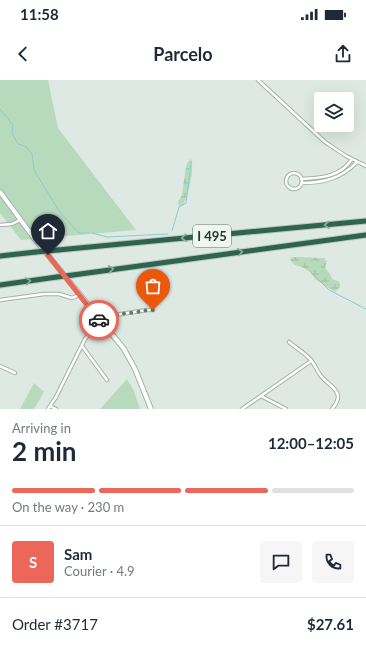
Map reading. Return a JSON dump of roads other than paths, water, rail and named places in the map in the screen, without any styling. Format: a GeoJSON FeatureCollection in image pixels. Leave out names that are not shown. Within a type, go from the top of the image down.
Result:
{"type":"FeatureCollection","features":[{"type":"Feature","properties":{"kind":"highway","name":"I 495"},"geometry":{"type":"LineString","coordinates":[[0,256],[366,221]]}},
{"type":"Feature","properties":{"kind":"highway","name":"I 495"},"geometry":{"type":"LineString","coordinates":[[0,285],[366,235]]}},
{"type":"Feature","properties":{"kind":"main road"},"geometry":{"type":"LineString","coordinates":[[0,192],[20,220],[101,323],[121,346],[138,377],[150,409]]}},
{"type":"Feature","properties":{"kind":"street"},"geometry":{"type":"LineString","coordinates":[[258,80],[325,142],[366,166]]}},
{"type":"Feature","properties":{"kind":"street"},"geometry":{"type":"LineString","coordinates":[[301,179],[332,175],[343,170],[352,159]]}},
{"type":"Feature","properties":{"kind":"street"},"geometry":{"type":"LineString","coordinates":[[302,183],[297,174],[292,173],[288,176],[286,182],[288,188],[293,190],[298,188],[302,183],[333,179],[343,174],[357,162]]}},
{"type":"Feature","properties":{"kind":"street"},"geometry":{"type":"LineString","coordinates":[[0,226],[12,224],[20,220]]}},
{"type":"Feature","properties":{"kind":"street"},"geometry":{"type":"LineString","coordinates":[[0,300],[44,294],[59,294],[72,298],[79,295]]}},
{"type":"Feature","properties":{"kind":"street"},"geometry":{"type":"LineString","coordinates":[[56,409],[49,408],[89,332],[108,318],[120,313],[153,310]]}},
{"type":"Feature","properties":{"kind":"street"},"geometry":{"type":"LineString","coordinates":[[289,342],[311,361],[322,378],[336,391],[337,400],[332,409]]}},
{"type":"Feature","properties":{"kind":"street"},"geometry":{"type":"LineString","coordinates":[[82,346],[107,380]]}},
{"type":"Feature","properties":{"kind":"street"},"geometry":{"type":"LineString","coordinates":[[242,409],[311,361]]}},
{"type":"Feature","properties":{"kind":"street"},"geometry":{"type":"LineString","coordinates":[[0,366],[15,373]]}},
{"type":"Feature","properties":{"kind":"street"},"geometry":{"type":"LineString","coordinates":[[261,396],[286,409]]}},
{"type":"Feature","properties":{"kind":"waterway"},"geometry":{"type":"LineString","coordinates":[[0,109],[13,125],[12,133],[18,144],[25,146],[32,154],[34,170],[59,211],[79,233],[89,233]]}},
{"type":"Feature","properties":{"kind":"waterway"},"geometry":{"type":"LineString","coordinates":[[172,231],[179,207],[186,203],[191,164]]}},
{"type":"Feature","properties":{"kind":"waterway"},"geometry":{"type":"LineString","coordinates":[[92,233],[107,237],[168,234]]}},
{"type":"Feature","properties":{"kind":"waterway"},"geometry":{"type":"LineString","coordinates":[[310,271],[329,290],[366,309]]}}]}
